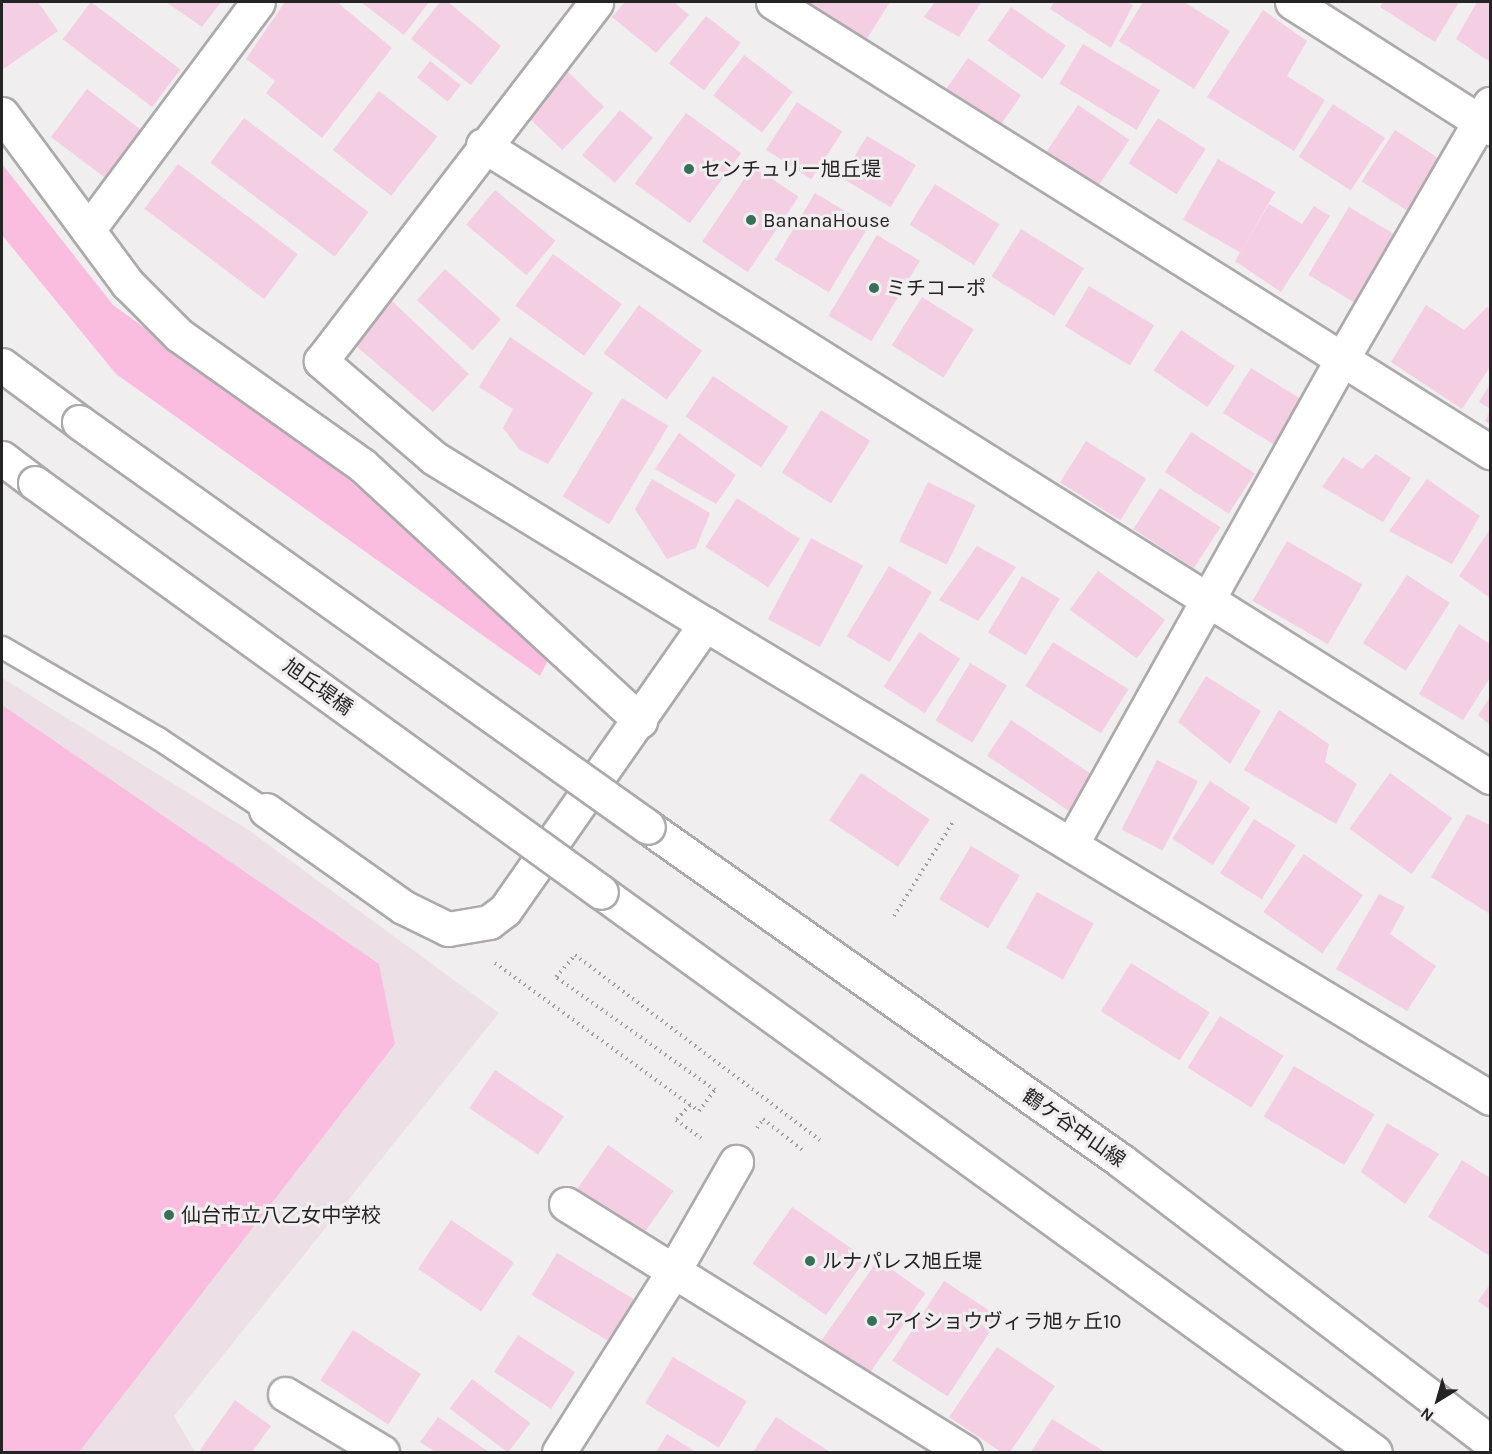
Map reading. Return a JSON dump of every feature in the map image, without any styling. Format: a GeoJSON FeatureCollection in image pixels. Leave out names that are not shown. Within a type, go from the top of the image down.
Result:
{"type":"FeatureCollection","features":[{"type":"Feature","properties":{"kind":"street"},"geometry":{"type":"LineString","coordinates":[[88,230],[258,2]]}},
{"type":"Feature","properties":{"kind":"street"},"geometry":{"type":"LineString","coordinates":[[596,2],[483,144],[321,361],[433,458],[1491,1098]]}},
{"type":"Feature","properties":{"kind":"street"},"geometry":{"type":"LineString","coordinates":[[772,2],[1491,453]]}},
{"type":"Feature","properties":{"kind":"street"},"geometry":{"type":"LineString","coordinates":[[1072,843],[1342,359],[1487,118],[1292,2]]}},
{"type":"Feature","properties":{"kind":"street"},"geometry":{"type":"LineString","coordinates":[[2,114],[128,284],[179,335],[362,465],[640,721]]}},
{"type":"Feature","properties":{"kind":"street"},"geometry":{"type":"LineString","coordinates":[[483,144],[1491,777]]}},
{"type":"Feature","properties":{"kind":"street","name":"鶴ケ谷中山線"},"geometry":{"type":"LineString","coordinates":[[2,365],[648,827],[1120,1160],[1491,1442]]}},
{"type":"Feature","properties":{"kind":"street","name":"旭丘堤橋"},"geometry":{"type":"LineString","coordinates":[[2,458],[1375,1452]]}},
{"type":"Feature","properties":{"kind":"street"},"geometry":{"type":"LineString","coordinates":[[266,810],[403,907],[446,927],[489,922],[505,910],[640,721],[705,624]]}},
{"type":"Feature","properties":{"kind":"street"},"geometry":{"type":"LineString","coordinates":[[559,1452],[673,1272],[736,1162]]}},
{"type":"Feature","properties":{"kind":"street"},"geometry":{"type":"LineString","coordinates":[[566,1204],[965,1452]]}},
{"type":"Feature","properties":{"kind":"street"},"geometry":{"type":"LineString","coordinates":[[285,1394],[382,1452]]}},
{"type":"Feature","properties":{"kind":"lane"},"geometry":{"type":"LineString","coordinates":[[2,647],[158,738],[266,810]]}},
{"type":"Feature","properties":{"kind":"path"},"geometry":{"type":"LineString","coordinates":[[894,916],[975,785]]}},
{"type":"Feature","properties":{"kind":"path"},"geometry":{"type":"LineString","coordinates":[[446,927],[699,1111],[715,1090],[556,977],[574,955],[820,1140]]}},
{"type":"Feature","properties":{"kind":"path"},"geometry":{"type":"LineString","coordinates":[[690,1105],[676,1120],[703,1139]]}},
{"type":"Feature","properties":{"kind":"path"},"geometry":{"type":"LineString","coordinates":[[772,1127],[805,1152]]}},
{"type":"Feature","properties":{"kind":"shaded area"},"geometry":{"type":"Polygon","coordinates":[[[2,164],[113,305],[325,459],[550,656],[540,676],[116,374],[2,235],[2,164]]]}},
{"type":"Feature","properties":{"kind":"shaded area","name":"仙台市立八乙女中学校"},"geometry":{"type":"Polygon","coordinates":[[[2,678],[250,831],[499,1013],[174,1416],[195,1452],[2,1452],[2,678]]]}},
{"type":"Feature","properties":{"kind":"shaded area","name":"仙台市立八乙女中学校"},"geometry":{"type":"Polygon","coordinates":[[[2,705],[379,964],[395,1044],[79,1452],[2,1452],[2,705]]]}},
{"type":"Feature","properties":{"kind":"building"},"geometry":{"type":"Polygon","coordinates":[[[2,2],[38,2],[58,31],[2,70],[2,2]]]}},
{"type":"Feature","properties":{"kind":"building"},"geometry":{"type":"Polygon","coordinates":[[[91,2],[180,69],[152,107],[63,40],[91,2]]]}},
{"type":"Feature","properties":{"kind":"building"},"geometry":{"type":"Polygon","coordinates":[[[166,2],[221,2],[202,27],[166,2]]]}},
{"type":"Feature","properties":{"kind":"building"},"geometry":{"type":"Polygon","coordinates":[[[285,2],[337,2],[392,48],[322,138],[266,93],[275,81],[246,59],[285,2]]]}},
{"type":"Feature","properties":{"kind":"building"},"geometry":{"type":"Polygon","coordinates":[[[361,2],[429,2],[404,35],[361,2]]]}},
{"type":"Feature","properties":{"kind":"building"},"geometry":{"type":"Polygon","coordinates":[[[440,2],[448,2],[501,46],[471,85],[411,39],[440,2]]]}},
{"type":"Feature","properties":{"kind":"building"},"geometry":{"type":"Polygon","coordinates":[[[625,2],[674,2],[689,15],[656,53],[612,17],[625,2]]]}},
{"type":"Feature","properties":{"kind":"building"},"geometry":{"type":"Polygon","coordinates":[[[796,2],[890,2],[863,45],[796,2]]]}},
{"type":"Feature","properties":{"kind":"building"},"geometry":{"type":"Polygon","coordinates":[[[935,2],[981,2],[959,37],[924,17],[935,2]]]}},
{"type":"Feature","properties":{"kind":"building"},"geometry":{"type":"Polygon","coordinates":[[[1054,2],[1128,2],[1133,5],[1111,48],[1050,9],[1054,2]]]}},
{"type":"Feature","properties":{"kind":"building"},"geometry":{"type":"Polygon","coordinates":[[[1143,2],[1184,2],[1230,31],[1194,89],[1119,41],[1143,2]]]}},
{"type":"Feature","properties":{"kind":"building"},"geometry":{"type":"Polygon","coordinates":[[[1383,2],[1459,2],[1435,42],[1380,7],[1383,2]]]}},
{"type":"Feature","properties":{"kind":"building"},"geometry":{"type":"Polygon","coordinates":[[[1477,2],[1490,2],[1490,62],[1456,39],[1477,2]]]}},
{"type":"Feature","properties":{"kind":"building"},"geometry":{"type":"Polygon","coordinates":[[[1011,7],[1066,45],[1042,79],[987,41],[1011,7]]]}},
{"type":"Feature","properties":{"kind":"building"},"geometry":{"type":"Polygon","coordinates":[[[1263,10],[1307,41],[1287,76],[1325,100],[1294,151],[1207,97],[1263,10]]]}},
{"type":"Feature","properties":{"kind":"building"},"geometry":{"type":"Polygon","coordinates":[[[706,16],[741,43],[704,90],[669,63],[706,16]]]}},
{"type":"Feature","properties":{"kind":"building"},"geometry":{"type":"Polygon","coordinates":[[[1083,44],[1160,90],[1136,130],[1059,83],[1083,44]]]}},
{"type":"Feature","properties":{"kind":"building"},"geometry":{"type":"Polygon","coordinates":[[[744,55],[793,92],[762,132],[713,96],[744,55]]]}},
{"type":"Feature","properties":{"kind":"building"},"geometry":{"type":"Polygon","coordinates":[[[968,58],[1021,95],[996,131],[943,94],[968,58]]]}},
{"type":"Feature","properties":{"kind":"building"},"geometry":{"type":"Polygon","coordinates":[[[430,61],[461,85],[448,102],[417,78],[430,61]]]}},
{"type":"Feature","properties":{"kind":"building"},"geometry":{"type":"Polygon","coordinates":[[[568,72],[604,107],[562,150],[526,115],[568,72]]]}},
{"type":"Feature","properties":{"kind":"building"},"geometry":{"type":"Polygon","coordinates":[[[87,89],[141,129],[104,177],[51,137],[87,89]]]}},
{"type":"Feature","properties":{"kind":"building"},"geometry":{"type":"Polygon","coordinates":[[[379,91],[437,137],[391,196],[333,150],[379,91]]]}},
{"type":"Feature","properties":{"kind":"building"},"geometry":{"type":"Polygon","coordinates":[[[797,102],[842,131],[811,179],[766,150],[797,102]]]}},
{"type":"Feature","properties":{"kind":"building"},"geometry":{"type":"Polygon","coordinates":[[[1333,104],[1385,138],[1351,191],[1299,157],[1333,104]]]}},
{"type":"Feature","properties":{"kind":"building"},"geometry":{"type":"Polygon","coordinates":[[[1078,105],[1129,140],[1094,192],[1043,157],[1078,105]]]}},
{"type":"Feature","properties":{"kind":"building"},"geometry":{"type":"Polygon","coordinates":[[[620,110],[653,138],[615,183],[582,155],[620,110]]]}},
{"type":"Feature","properties":{"kind":"building","name":"センチュリー旭丘堤"},"geometry":{"type":"Polygon","coordinates":[[[686,113],[741,153],[690,223],[635,183],[686,113]]]}},
{"type":"Feature","properties":{"kind":"building"},"geometry":{"type":"Polygon","coordinates":[[[244,118],[369,212],[335,257],[210,163],[244,118]]]}},
{"type":"Feature","properties":{"kind":"building"},"geometry":{"type":"Polygon","coordinates":[[[1158,118],[1206,149],[1176,194],[1129,163],[1158,118]]]}},
{"type":"Feature","properties":{"kind":"building"},"geometry":{"type":"Polygon","coordinates":[[[1395,130],[1442,160],[1409,212],[1362,181],[1395,130]]]}},
{"type":"Feature","properties":{"kind":"building"},"geometry":{"type":"Polygon","coordinates":[[[867,136],[916,165],[891,207],[842,178],[867,136]]]}},
{"type":"Feature","properties":{"kind":"building"},"geometry":{"type":"Polygon","coordinates":[[[1218,159],[1275,192],[1240,253],[1183,220],[1218,159]]]}},
{"type":"Feature","properties":{"kind":"building"},"geometry":{"type":"Polygon","coordinates":[[[178,164],[298,254],[264,299],[144,209],[178,164]]]}},
{"type":"Feature","properties":{"kind":"building","name":"BananaHouse"},"geometry":{"type":"Polygon","coordinates":[[[753,166],[799,197],[748,272],[702,241],[753,166]]]}},
{"type":"Feature","properties":{"kind":"building"},"geometry":{"type":"Polygon","coordinates":[[[935,184],[999,224],[974,265],[910,225],[935,184]]]}},
{"type":"Feature","properties":{"kind":"building"},"geometry":{"type":"Polygon","coordinates":[[[495,190],[556,241],[527,275],[466,224],[495,190]]]}},
{"type":"Feature","properties":{"kind":"building"},"geometry":{"type":"Polygon","coordinates":[[[815,193],[869,225],[829,292],[775,260],[815,193]]]}},
{"type":"Feature","properties":{"kind":"building"},"geometry":{"type":"Polygon","coordinates":[[[1269,204],[1302,224],[1314,206],[1330,216],[1281,292],[1235,261],[1269,204]]]}},
{"type":"Feature","properties":{"kind":"building"},"geometry":{"type":"Polygon","coordinates":[[[1349,207],[1402,239],[1361,307],[1308,275],[1349,207]]]}},
{"type":"Feature","properties":{"kind":"building"},"geometry":{"type":"Polygon","coordinates":[[[1021,229],[1084,268],[1054,316],[991,276],[1021,229]]]}},
{"type":"Feature","properties":{"kind":"building","name":"ミチコーポ"},"geometry":{"type":"Polygon","coordinates":[[[877,235],[920,261],[871,341],[829,316],[877,235]]]}},
{"type":"Feature","properties":{"kind":"building"},"geometry":{"type":"Polygon","coordinates":[[[553,254],[622,304],[584,356],[515,306],[553,254]]]}},
{"type":"Feature","properties":{"kind":"building"},"geometry":{"type":"Polygon","coordinates":[[[445,269],[501,319],[473,350],[417,300],[445,269]]]}},
{"type":"Feature","properties":{"kind":"building"},"geometry":{"type":"Polygon","coordinates":[[[1089,286],[1154,325],[1130,365],[1065,326],[1089,286]]]}},
{"type":"Feature","properties":{"kind":"building"},"geometry":{"type":"Polygon","coordinates":[[[922,297],[974,329],[944,378],[892,345],[922,297]]]}},
{"type":"Feature","properties":{"kind":"building"},"geometry":{"type":"Polygon","coordinates":[[[391,300],[469,374],[433,412],[356,346],[391,300]]]}},
{"type":"Feature","properties":{"kind":"building"},"geometry":{"type":"Polygon","coordinates":[[[639,305],[702,351],[667,399],[604,354],[639,305]]]}},
{"type":"Feature","properties":{"kind":"building"},"geometry":{"type":"Polygon","coordinates":[[[1426,305],[1464,330],[1487,307],[1490,309],[1490,367],[1462,409],[1391,362],[1426,305]]]}},
{"type":"Feature","properties":{"kind":"building"},"geometry":{"type":"Polygon","coordinates":[[[1181,330],[1235,366],[1207,407],[1154,371],[1181,330]]]}},
{"type":"Feature","properties":{"kind":"building"},"geometry":{"type":"Polygon","coordinates":[[[510,337],[593,393],[548,464],[520,450],[503,428],[513,409],[479,387],[510,337]]]}},
{"type":"Feature","properties":{"kind":"building"},"geometry":{"type":"Polygon","coordinates":[[[1251,368],[1310,405],[1282,450],[1223,413],[1251,368]]]}},
{"type":"Feature","properties":{"kind":"building"},"geometry":{"type":"Polygon","coordinates":[[[713,376],[788,427],[761,468],[686,417],[713,376]]]}},
{"type":"Feature","properties":{"kind":"building"},"geometry":{"type":"Polygon","coordinates":[[[1490,384],[1490,409],[1479,402],[1490,384]]]}},
{"type":"Feature","properties":{"kind":"building"},"geometry":{"type":"Polygon","coordinates":[[[622,398],[668,426],[609,524],[563,497],[622,398]]]}},
{"type":"Feature","properties":{"kind":"building"},"geometry":{"type":"Polygon","coordinates":[[[821,410],[870,441],[831,503],[782,473],[821,410]]]}},
{"type":"Feature","properties":{"kind":"building"},"geometry":{"type":"Polygon","coordinates":[[[1490,410],[1490,424],[1485,421],[1490,410]]]}},
{"type":"Feature","properties":{"kind":"building"},"geometry":{"type":"Polygon","coordinates":[[[1191,432],[1255,473],[1229,514],[1165,472],[1191,432]]]}},
{"type":"Feature","properties":{"kind":"building"},"geometry":{"type":"Polygon","coordinates":[[[679,433],[736,475],[716,504],[655,469],[679,433]]]}},
{"type":"Feature","properties":{"kind":"building"},"geometry":{"type":"Polygon","coordinates":[[[1086,441],[1146,479],[1120,520],[1060,483],[1086,441]]]}},
{"type":"Feature","properties":{"kind":"building"},"geometry":{"type":"Polygon","coordinates":[[[1376,454],[1411,478],[1383,522],[1322,487],[1343,457],[1362,469],[1376,454]]]}},
{"type":"Feature","properties":{"kind":"building"},"geometry":{"type":"Polygon","coordinates":[[[652,479],[710,513],[696,548],[667,559],[635,509],[652,479]]]}},
{"type":"Feature","properties":{"kind":"building"},"geometry":{"type":"Polygon","coordinates":[[[1427,479],[1480,516],[1452,564],[1389,531],[1427,479]]]}},
{"type":"Feature","properties":{"kind":"building"},"geometry":{"type":"Polygon","coordinates":[[[928,482],[976,505],[947,565],[899,541],[928,482]]]}},
{"type":"Feature","properties":{"kind":"building"},"geometry":{"type":"Polygon","coordinates":[[[1160,488],[1220,527],[1194,568],[1133,529],[1160,488]]]}},
{"type":"Feature","properties":{"kind":"building"},"geometry":{"type":"Polygon","coordinates":[[[737,498],[800,539],[768,587],[705,547],[737,498]]]}},
{"type":"Feature","properties":{"kind":"building"},"geometry":{"type":"Polygon","coordinates":[[[1490,529],[1490,598],[1459,576],[1490,529]]]}},
{"type":"Feature","properties":{"kind":"building"},"geometry":{"type":"Polygon","coordinates":[[[811,538],[863,566],[820,647],[768,619],[811,538]]]}},
{"type":"Feature","properties":{"kind":"building"},"geometry":{"type":"Polygon","coordinates":[[[1287,541],[1362,584],[1328,644],[1252,601],[1287,541]]]}},
{"type":"Feature","properties":{"kind":"building"},"geometry":{"type":"Polygon","coordinates":[[[977,546],[1016,567],[978,621],[939,600],[977,546]]]}},
{"type":"Feature","properties":{"kind":"building"},"geometry":{"type":"Polygon","coordinates":[[[889,566],[932,592],[890,662],[847,636],[889,566]]]}},
{"type":"Feature","properties":{"kind":"building"},"geometry":{"type":"Polygon","coordinates":[[[1098,571],[1165,620],[1137,659],[1070,610],[1098,571]]]}},
{"type":"Feature","properties":{"kind":"building"},"geometry":{"type":"Polygon","coordinates":[[[1407,575],[1450,603],[1406,671],[1363,643],[1407,575]]]}},
{"type":"Feature","properties":{"kind":"building"},"geometry":{"type":"Polygon","coordinates":[[[1022,576],[1060,599],[1026,655],[988,633],[1022,576]]]}},
{"type":"Feature","properties":{"kind":"building"},"geometry":{"type":"Polygon","coordinates":[[[1459,624],[1490,644],[1490,678],[1463,720],[1419,694],[1459,624]]]}},
{"type":"Feature","properties":{"kind":"building"},"geometry":{"type":"Polygon","coordinates":[[[919,632],[960,659],[925,713],[884,687],[919,632]]]}},
{"type":"Feature","properties":{"kind":"building"},"geometry":{"type":"Polygon","coordinates":[[[1053,642],[1128,689],[1101,733],[1025,686],[1053,642]]]}},
{"type":"Feature","properties":{"kind":"building"},"geometry":{"type":"Polygon","coordinates":[[[970,663],[1007,685],[972,743],[935,720],[970,663]]]}},
{"type":"Feature","properties":{"kind":"building"},"geometry":{"type":"Polygon","coordinates":[[[1206,676],[1261,711],[1230,764],[1178,722],[1206,676]]]}},
{"type":"Feature","properties":{"kind":"building"},"geometry":{"type":"Polygon","coordinates":[[[1490,697],[1490,725],[1478,715],[1490,697]]]}},
{"type":"Feature","properties":{"kind":"building"},"geometry":{"type":"Polygon","coordinates":[[[1279,710],[1329,744],[1325,762],[1357,784],[1336,824],[1244,770],[1279,710]]]}},
{"type":"Feature","properties":{"kind":"building"},"geometry":{"type":"Polygon","coordinates":[[[1011,720],[1093,775],[1069,811],[987,756],[1011,720]]]}},
{"type":"Feature","properties":{"kind":"building"},"geometry":{"type":"Polygon","coordinates":[[[1157,760],[1198,781],[1163,850],[1122,829],[1157,760]]]}},
{"type":"Feature","properties":{"kind":"building"},"geometry":{"type":"Polygon","coordinates":[[[861,773],[930,819],[898,867],[829,820],[861,773]]]}},
{"type":"Feature","properties":{"kind":"building"},"geometry":{"type":"Polygon","coordinates":[[[1390,773],[1452,818],[1412,874],[1349,829],[1390,773]]]}},
{"type":"Feature","properties":{"kind":"building"},"geometry":{"type":"Polygon","coordinates":[[[1210,781],[1250,807],[1213,865],[1172,839],[1210,781]]]}},
{"type":"Feature","properties":{"kind":"building"},"geometry":{"type":"Polygon","coordinates":[[[1467,814],[1490,825],[1490,914],[1431,877],[1467,814]]]}},
{"type":"Feature","properties":{"kind":"building"},"geometry":{"type":"Polygon","coordinates":[[[1254,819],[1296,845],[1262,899],[1220,873],[1254,819]]]}},
{"type":"Feature","properties":{"kind":"building"},"geometry":{"type":"Polygon","coordinates":[[[971,846],[1020,875],[988,929],[939,899],[971,846]]]}},
{"type":"Feature","properties":{"kind":"building"},"geometry":{"type":"Polygon","coordinates":[[[1304,854],[1363,895],[1322,953],[1263,912],[1304,854]]]}},
{"type":"Feature","properties":{"kind":"building"},"geometry":{"type":"Polygon","coordinates":[[[1037,892],[1094,924],[1063,979],[1006,948],[1037,892]]]}},
{"type":"Feature","properties":{"kind":"building"},"geometry":{"type":"Polygon","coordinates":[[[1379,894],[1405,907],[1390,934],[1436,966],[1407,1011],[1336,969],[1379,894]]]}},
{"type":"Feature","properties":{"kind":"building"},"geometry":{"type":"Polygon","coordinates":[[[1131,963],[1210,1012],[1180,1061],[1101,1011],[1131,963]]]}},
{"type":"Feature","properties":{"kind":"building"},"geometry":{"type":"Polygon","coordinates":[[[1220,1016],[1284,1056],[1251,1107],[1188,1068],[1220,1016]]]}},
{"type":"Feature","properties":{"kind":"building"},"geometry":{"type":"Polygon","coordinates":[[[1294,1066],[1375,1114],[1344,1165],[1264,1117],[1294,1066]]]}},
{"type":"Feature","properties":{"kind":"building"},"geometry":{"type":"Polygon","coordinates":[[[495,1070],[564,1116],[538,1155],[469,1108],[495,1070]]]}},
{"type":"Feature","properties":{"kind":"building"},"geometry":{"type":"Polygon","coordinates":[[[1387,1123],[1439,1154],[1405,1204],[1361,1172],[1387,1123]]]}},
{"type":"Feature","properties":{"kind":"building"},"geometry":{"type":"Polygon","coordinates":[[[608,1145],[674,1191],[641,1238],[575,1192],[608,1145]]]}},
{"type":"Feature","properties":{"kind":"building"},"geometry":{"type":"Polygon","coordinates":[[[1462,1160],[1490,1178],[1490,1256],[1428,1217],[1462,1160]]]}},
{"type":"Feature","properties":{"kind":"building","name":"ルナパレス旭丘堤"},"geometry":{"type":"Polygon","coordinates":[[[792,1207],[866,1259],[826,1315],[752,1264],[792,1207]]]}},
{"type":"Feature","properties":{"kind":"building"},"geometry":{"type":"Polygon","coordinates":[[[451,1220],[514,1262],[481,1311],[418,1269],[451,1220]]]}},
{"type":"Feature","properties":{"kind":"building"},"geometry":{"type":"Polygon","coordinates":[[[557,1253],[634,1299],[609,1341],[532,1295],[557,1253]]]}},
{"type":"Feature","properties":{"kind":"building","name":"アイショウヴィラ旭ヶ丘10"},"geometry":{"type":"Polygon","coordinates":[[[878,1260],[926,1293],[864,1382],[816,1348],[878,1260]]]}},
{"type":"Feature","properties":{"kind":"building"},"geometry":{"type":"Polygon","coordinates":[[[944,1281],[999,1317],[948,1397],[892,1361],[944,1281]]]}},
{"type":"Feature","properties":{"kind":"building"},"geometry":{"type":"Polygon","coordinates":[[[1490,1284],[1490,1310],[1478,1301],[1490,1284]]]}},
{"type":"Feature","properties":{"kind":"building"},"geometry":{"type":"Polygon","coordinates":[[[353,1330],[421,1374],[388,1424],[320,1380],[353,1330]]]}},
{"type":"Feature","properties":{"kind":"building"},"geometry":{"type":"Polygon","coordinates":[[[518,1335],[575,1372],[551,1409],[494,1372],[518,1335]]]}},
{"type":"Feature","properties":{"kind":"building"},"geometry":{"type":"Polygon","coordinates":[[[997,1347],[1055,1386],[1010,1452],[1001,1452],[949,1417],[997,1347]]]}},
{"type":"Feature","properties":{"kind":"building"},"geometry":{"type":"Polygon","coordinates":[[[673,1357],[747,1401],[719,1448],[645,1403],[673,1357]]]}},
{"type":"Feature","properties":{"kind":"building"},"geometry":{"type":"Polygon","coordinates":[[[472,1379],[530,1423],[507,1452],[450,1409],[472,1379]]]}},
{"type":"Feature","properties":{"kind":"building"},"geometry":{"type":"Polygon","coordinates":[[[235,1400],[271,1426],[252,1452],[204,1452],[200,1450],[235,1400]]]}},
{"type":"Feature","properties":{"kind":"building"},"geometry":{"type":"Polygon","coordinates":[[[438,1417],[489,1452],[435,1452],[420,1442],[438,1417]]]}},
{"type":"Feature","properties":{"kind":"building"},"geometry":{"type":"Polygon","coordinates":[[[776,1417],[830,1452],[753,1452],[776,1417]]]}},
{"type":"Feature","properties":{"kind":"building"},"geometry":{"type":"Polygon","coordinates":[[[1052,1419],[1105,1452],[1031,1452],[1052,1419]]]}},
{"type":"Feature","properties":{"kind":"building"},"geometry":{"type":"Polygon","coordinates":[[[667,1434],[696,1452],[656,1452],[667,1434]]]}},
{"type":"Feature","properties":{"kind":"place","name":"センチュリー旭丘堤"},"geometry":{"type":"Point","coordinates":[689,169]}},
{"type":"Feature","properties":{"kind":"place","name":"BananaHouse"},"geometry":{"type":"Point","coordinates":[751,220]}},
{"type":"Feature","properties":{"kind":"place","name":"ミチコーポ"},"geometry":{"type":"Point","coordinates":[874,288]}},
{"type":"Feature","properties":{"kind":"place","name":"仙台市立八乙女中学校"},"geometry":{"type":"Point","coordinates":[169,1215]}},
{"type":"Feature","properties":{"kind":"place","name":"ルナパレス旭丘堤"},"geometry":{"type":"Point","coordinates":[810,1261]}},
{"type":"Feature","properties":{"kind":"place","name":"アイショウヴィラ旭ヶ丘10"},"geometry":{"type":"Point","coordinates":[872,1321]}}]}
